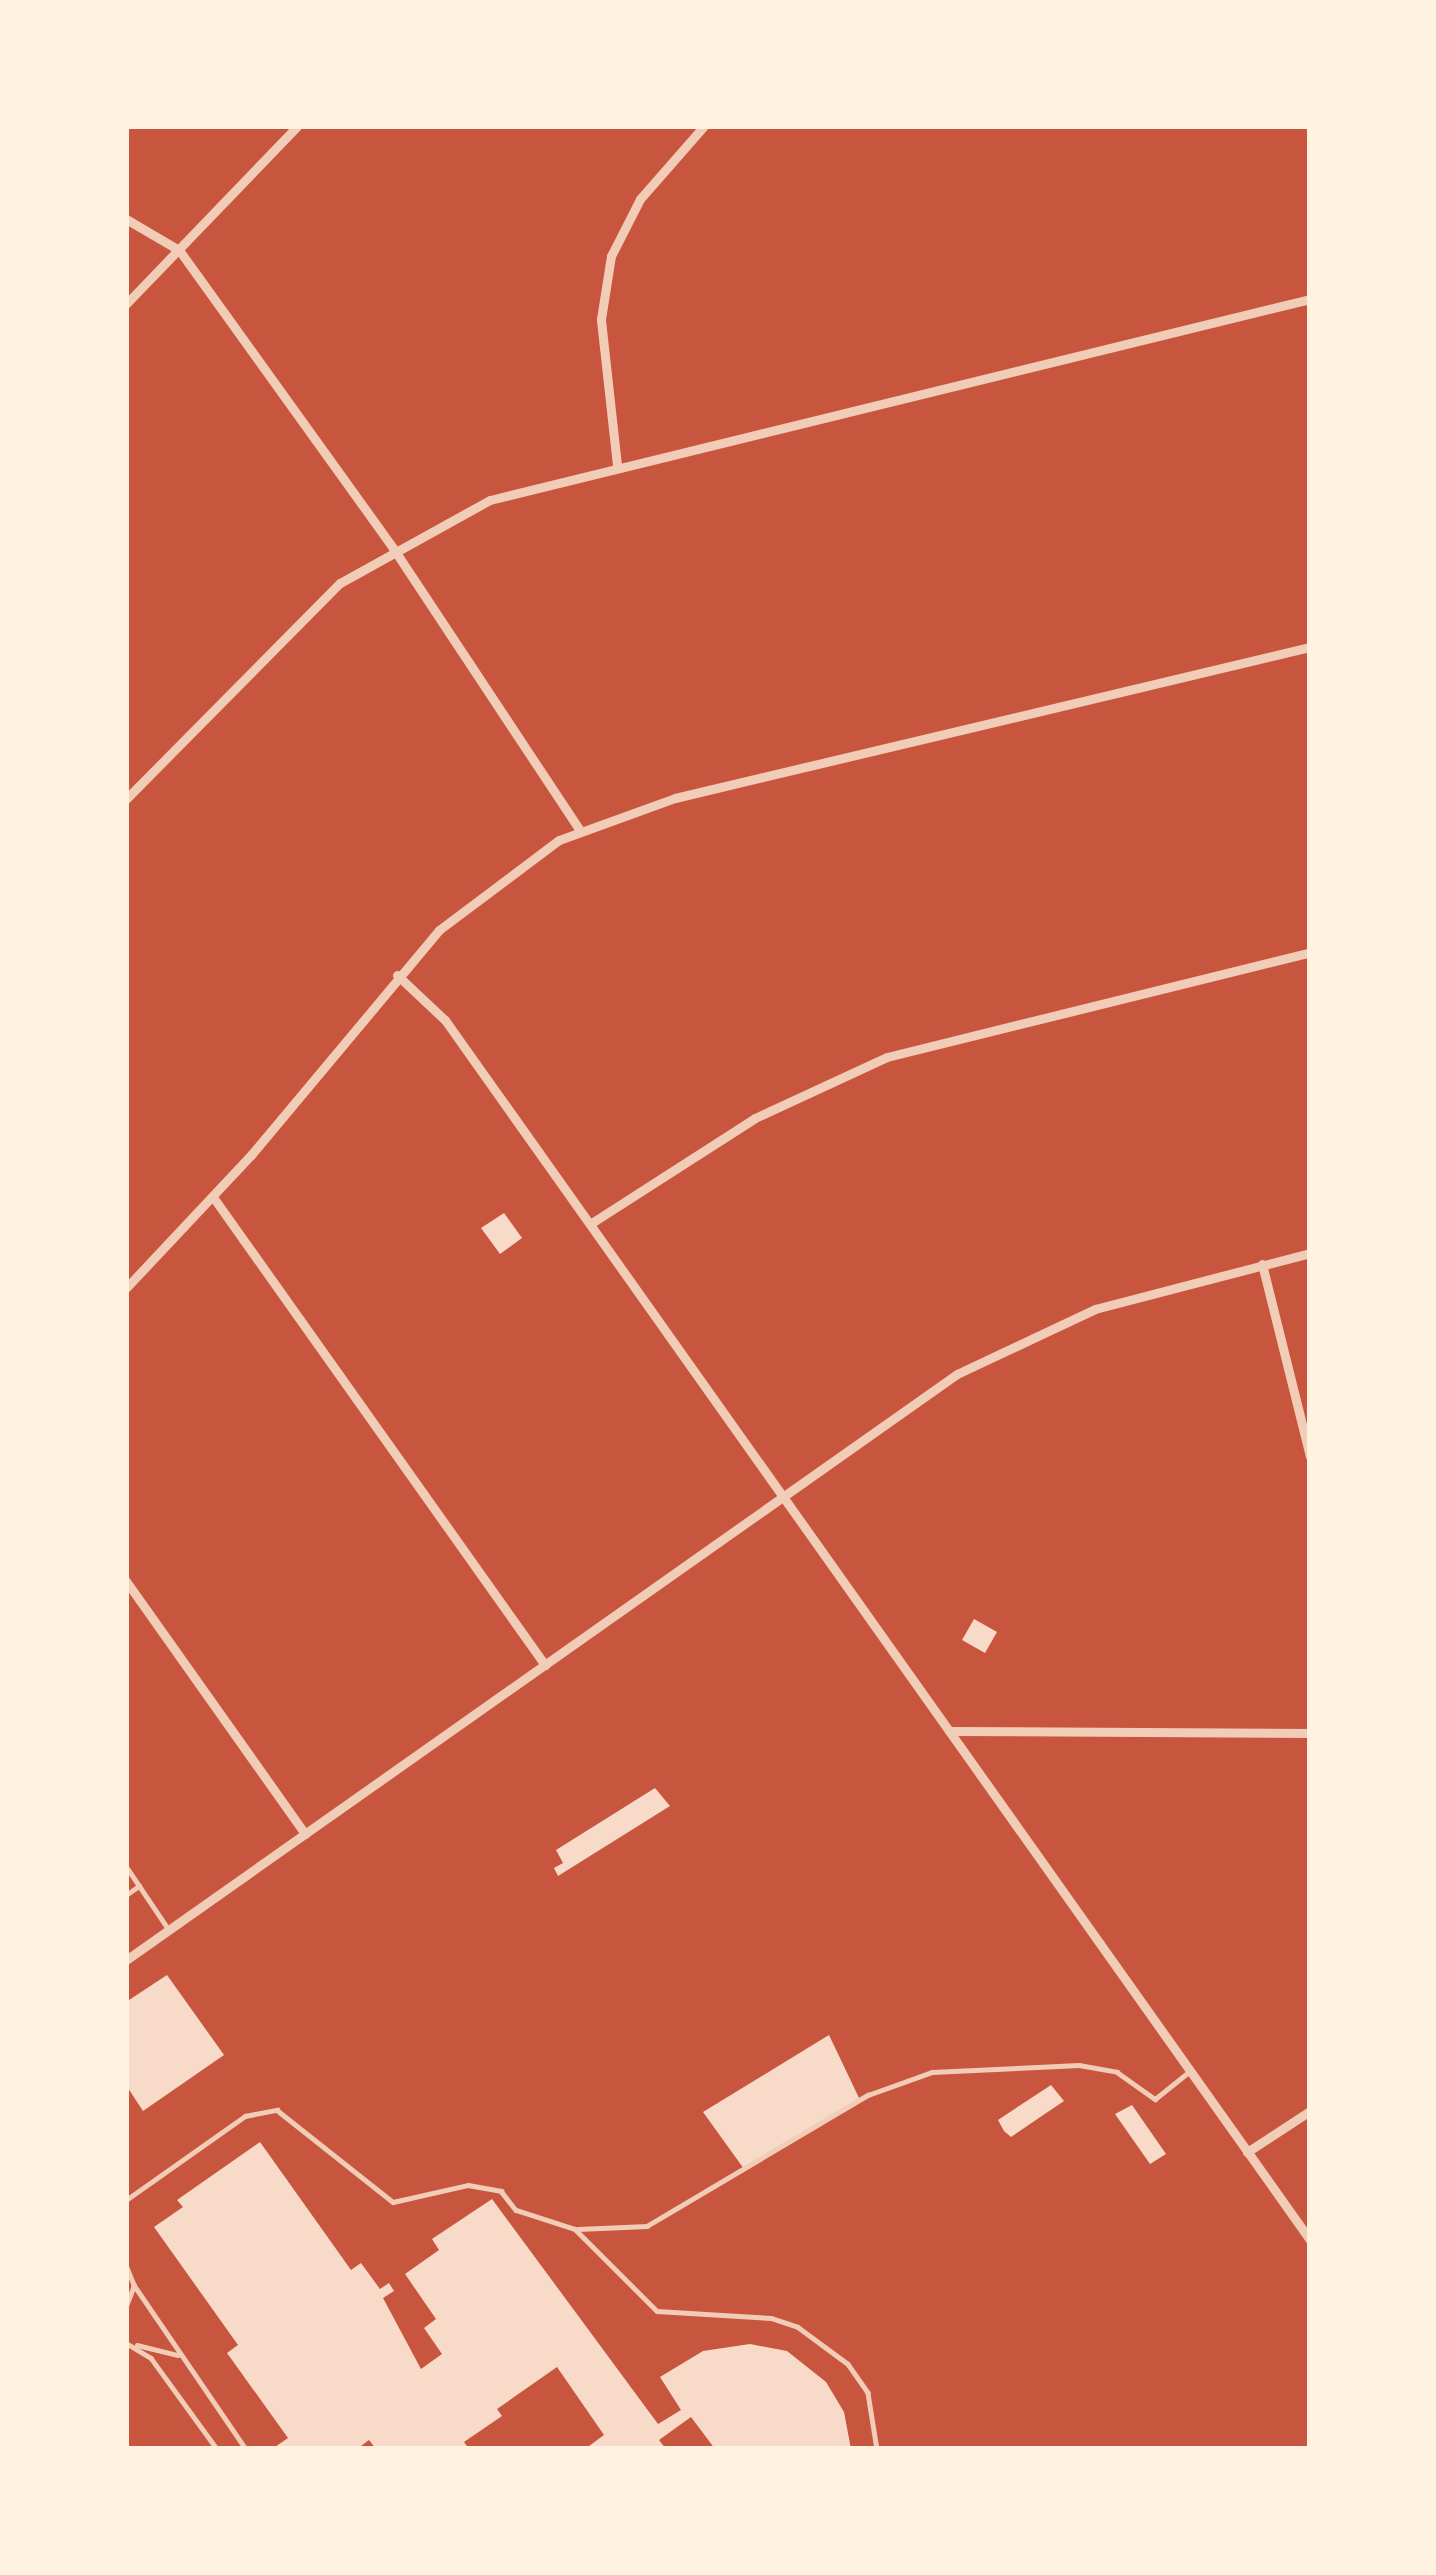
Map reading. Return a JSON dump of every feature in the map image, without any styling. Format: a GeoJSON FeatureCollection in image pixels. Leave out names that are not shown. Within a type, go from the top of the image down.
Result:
{"type":"FeatureCollection","features":[{"type":"Feature","properties":{"kind":"street"},"geometry":{"type":"LineString","coordinates":[[126,304],[297,126]]}},
{"type":"Feature","properties":{"kind":"street"},"geometry":{"type":"LineString","coordinates":[[616,465],[601,319],[610,256],[640,199],[704,126]]}},
{"type":"Feature","properties":{"kind":"street"},"geometry":{"type":"LineString","coordinates":[[126,219],[179,250],[393,548],[580,830]]}},
{"type":"Feature","properties":{"kind":"street"},"geometry":{"type":"LineString","coordinates":[[126,799],[286,630],[393,548],[490,500],[616,465],[1310,299]]}},
{"type":"Feature","properties":{"kind":"street"},"geometry":{"type":"LineString","coordinates":[[126,1288],[213,1197],[397,975],[479,893],[580,830],[675,798],[1310,646]]}},
{"type":"Feature","properties":{"kind":"street"},"geometry":{"type":"LineString","coordinates":[[590,1224],[755,1118],[887,1057],[1310,952]]}},
{"type":"Feature","properties":{"kind":"street"},"geometry":{"type":"LineString","coordinates":[[397,975],[445,1020],[1310,2240]]}},
{"type":"Feature","properties":{"kind":"street"},"geometry":{"type":"LineString","coordinates":[[213,1197],[545,1665]]}},
{"type":"Feature","properties":{"kind":"street"},"geometry":{"type":"LineString","coordinates":[[126,1960],[925,1394],[1025,1338],[1167,1286],[1310,1253]]}},
{"type":"Feature","properties":{"kind":"street"},"geometry":{"type":"LineString","coordinates":[[1262,1264],[1310,1456]]}},
{"type":"Feature","properties":{"kind":"street"},"geometry":{"type":"LineString","coordinates":[[126,1581],[304,1834]]}},
{"type":"Feature","properties":{"kind":"street"},"geometry":{"type":"LineString","coordinates":[[949,1731],[1310,1733]]}},
{"type":"Feature","properties":{"kind":"street"},"geometry":{"type":"LineString","coordinates":[[1247,2152],[1310,2111]]}},
{"type":"Feature","properties":{"kind":"lane"},"geometry":{"type":"LineString","coordinates":[[126,1866],[169,1930]]}},
{"type":"Feature","properties":{"kind":"lane"},"geometry":{"type":"LineString","coordinates":[[126,1895],[139,1886]]}},
{"type":"Feature","properties":{"kind":"lane"},"geometry":{"type":"LineString","coordinates":[[126,2200],[245,2116],[277,2110],[393,2202],[467,2186],[501,2191],[516,2210],[575,2229],[646,2226],[868,2095],[932,2072],[1079,2065],[1117,2072],[1155,2098],[1190,2071]]}},
{"type":"Feature","properties":{"kind":"lane"},"geometry":{"type":"LineString","coordinates":[[575,2229],[657,2311],[770,2318],[823,2343],[868,2393],[877,2449]]}},
{"type":"Feature","properties":{"kind":"lane"},"geometry":{"type":"LineString","coordinates":[[126,2265],[178,2355],[245,2449]]}},
{"type":"Feature","properties":{"kind":"lane"},"geometry":{"type":"LineString","coordinates":[[126,2306],[134,2285]]}},
{"type":"Feature","properties":{"kind":"lane"},"geometry":{"type":"LineString","coordinates":[[126,2343],[178,2355]]}},
{"type":"Feature","properties":{"kind":"lane"},"geometry":{"type":"LineString","coordinates":[[135,2345],[217,2449]]}},
{"type":"Feature","properties":{"kind":"building"},"geometry":{"type":"Polygon","coordinates":[[[504,1213],[522,1238],[500,1254],[481,1228],[504,1213]]]}},
{"type":"Feature","properties":{"kind":"building"},"geometry":{"type":"Polygon","coordinates":[[[974,1619],[997,1632],[985,1653],[962,1640],[974,1619]]]}},
{"type":"Feature","properties":{"kind":"building"},"geometry":{"type":"Polygon","coordinates":[[[655,1788],[670,1806],[558,1876],[554,1868],[563,1863],[556,1850],[655,1788]]]}},
{"type":"Feature","properties":{"kind":"building"},"geometry":{"type":"Polygon","coordinates":[[[167,1975],[224,2055],[143,2111],[126,2085],[126,2002],[167,1975]]]}},
{"type":"Feature","properties":{"kind":"building"},"geometry":{"type":"Polygon","coordinates":[[[829,2035],[860,2100],[744,2169],[703,2112],[829,2035]]]}},
{"type":"Feature","properties":{"kind":"building"},"geometry":{"type":"Polygon","coordinates":[[[1051,2085],[1064,2101],[1011,2137],[1004,2131],[998,2120],[1051,2085]]]}},
{"type":"Feature","properties":{"kind":"building"},"geometry":{"type":"Polygon","coordinates":[[[1132,2105],[1166,2154],[1150,2164],[1115,2114],[1132,2105]]]}},
{"type":"Feature","properties":{"kind":"building"},"geometry":{"type":"Polygon","coordinates":[[[260,2142],[351,2270],[361,2263],[380,2289],[389,2283],[394,2291],[383,2298],[421,2369],[442,2354],[424,2328],[436,2319],[405,2274],[439,2250],[432,2239],[492,2199],[658,2424],[681,2410],[660,2377],[703,2351],[750,2344],[787,2351],[826,2382],[844,2412],[851,2449],[715,2449],[691,2417],[659,2440],[666,2449],[585,2449],[604,2435],[557,2367],[497,2409],[502,2416],[464,2442],[469,2449],[376,2449],[369,2440],[357,2449],[272,2449],[288,2438],[227,2353],[238,2345],[154,2227],[183,2207],[177,2200],[260,2142]]]}}]}
